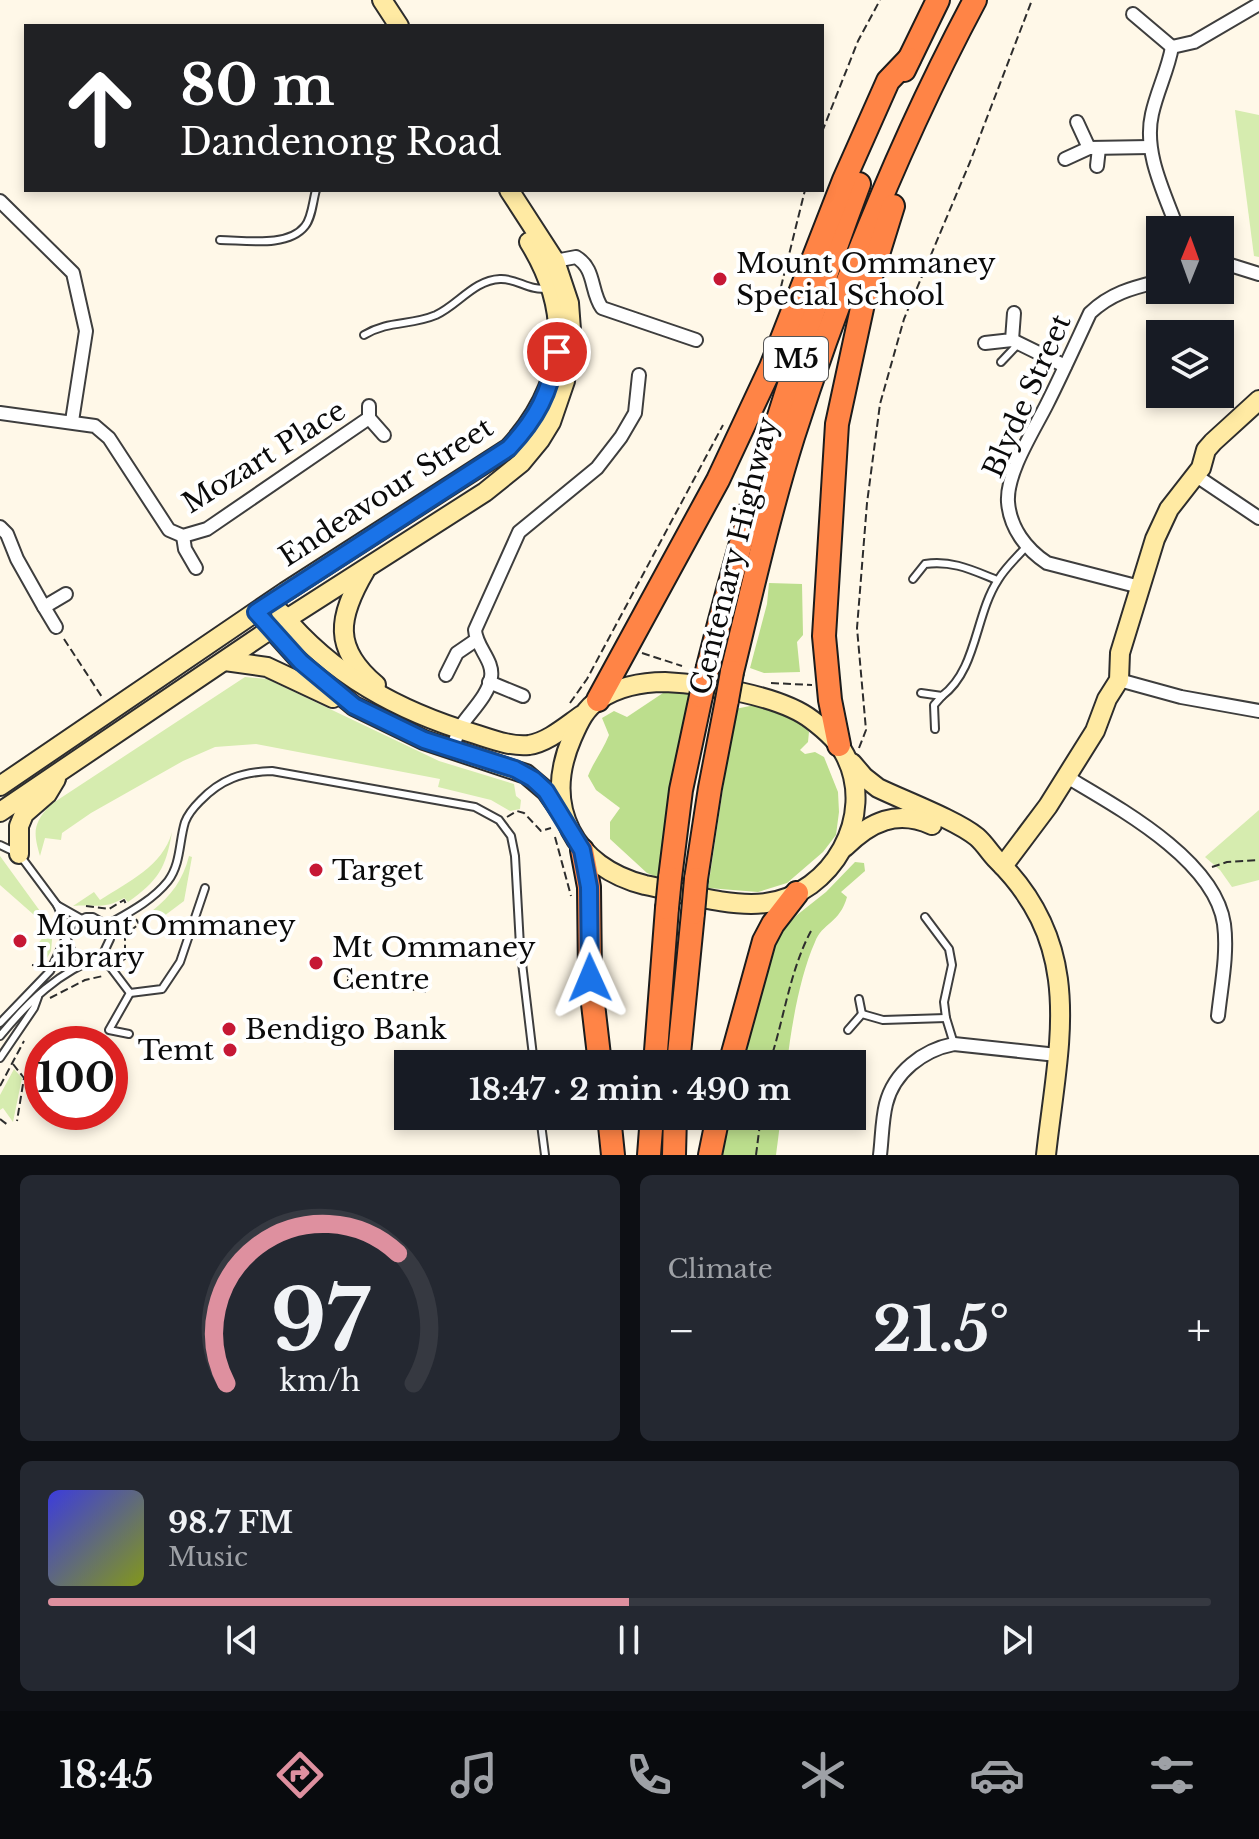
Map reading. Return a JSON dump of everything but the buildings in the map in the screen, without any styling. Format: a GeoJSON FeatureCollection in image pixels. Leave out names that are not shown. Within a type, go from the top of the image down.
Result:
{"type":"FeatureCollection","features":[{"type":"Feature","properties":{"kind":"highway","name":"Centenary Highway"},"geometry":{"type":"LineString","coordinates":[[656,1050],[667,908],[681,790],[708,667],[745,526],[788,384],[876,135],[938,0]]}},
{"type":"Feature","properties":{"kind":"highway","name":"Centenary Highway"},"geometry":{"type":"LineString","coordinates":[[679,1050],[696,879],[710,788],[732,672],[793,438],[843,297],[894,170],[975,0]]}},
{"type":"Feature","properties":{"kind":"highway"},"geometry":{"type":"LineString","coordinates":[[582,707],[718,480],[786,333],[844,180],[875,109],[888,81],[909,59]]}},
{"type":"Feature","properties":{"kind":"highway"},"geometry":{"type":"LineString","coordinates":[[850,748],[830,700],[824,636],[836,437],[843,387],[864,299],[899,191],[894,170]]}},
{"type":"Feature","properties":{"kind":"highway"},"geometry":{"type":"LineString","coordinates":[[582,850],[589,887],[590,978],[598,1050]]}},
{"type":"Feature","properties":{"kind":"highway"},"geometry":{"type":"LineString","coordinates":[[734,1050],[764,941],[797,893]]}},
{"type":"Feature","properties":{"kind":"highway"},"geometry":{"type":"LineString","coordinates":[[610,1130],[613,1155]]}},
{"type":"Feature","properties":{"kind":"highway"},"geometry":{"type":"LineString","coordinates":[[649,1155],[651,1130]]}},
{"type":"Feature","properties":{"kind":"highway"},"geometry":{"type":"LineString","coordinates":[[674,1155],[675,1130]]}},
{"type":"Feature","properties":{"kind":"highway"},"geometry":{"type":"LineString","coordinates":[[710,1155],[715,1130]]}},
{"type":"Feature","properties":{"kind":"main road"},"geometry":{"type":"LineString","coordinates":[[367,0],[383,24]]}},
{"type":"Feature","properties":{"kind":"main road"},"geometry":{"type":"LineString","coordinates":[[382,0],[398,24]]}},
{"type":"Feature","properties":{"kind":"main road","name":"Endeavour Street"},"geometry":{"type":"LineString","coordinates":[[0,786],[264,607],[509,448],[531,424],[548,389],[557,352],[557,309],[552,287],[540,260],[495,192]]}},
{"type":"Feature","properties":{"kind":"main road","name":"Endeavour Street"},"geometry":{"type":"LineString","coordinates":[[0,812],[283,622],[485,492],[521,463],[551,422],[565,381],[571,330],[569,303],[555,261],[510,192]]}},
{"type":"Feature","properties":{"kind":"main road"},"geometry":{"type":"LineString","coordinates":[[999,862],[1067,777],[1095,731],[1102,708],[1119,680],[1120,653],[1155,539],[1169,509],[1195,475],[1213,442],[1259,400]]}},
{"type":"Feature","properties":{"kind":"main road"},"geometry":{"type":"LineString","coordinates":[[367,567],[345,610],[343,635],[355,663],[400,705]]}},
{"type":"Feature","properties":{"kind":"main road"},"geometry":{"type":"LineString","coordinates":[[264,607],[328,663],[400,705],[459,729],[525,745],[542,741],[582,707],[642,683],[690,684],[782,704],[812,719],[850,748],[870,783],[979,838],[1026,895],[1042,922],[1057,966],[1061,989],[1046,1155]]}},
{"type":"Feature","properties":{"kind":"main road"},"geometry":{"type":"LineString","coordinates":[[283,622],[301,662],[354,706]]}},
{"type":"Feature","properties":{"kind":"main road"},"geometry":{"type":"LineString","coordinates":[[225,661],[267,667],[413,735],[526,774],[546,791],[554,822],[602,869],[629,881],[754,904],[776,901],[797,893],[824,874],[857,834],[879,821],[908,817],[929,823],[999,862]]}},
{"type":"Feature","properties":{"kind":"main road"},"geometry":{"type":"LineString","coordinates":[[554,822],[563,769],[582,707]]}},
{"type":"Feature","properties":{"kind":"main road"},"geometry":{"type":"LineString","coordinates":[[843,849],[855,814],[856,801],[850,748]]}},
{"type":"Feature","properties":{"kind":"main road"},"geometry":{"type":"LineString","coordinates":[[19,854],[19,826],[24,814],[47,794],[62,770]]}},
{"type":"Feature","properties":{"kind":"street"},"geometry":{"type":"LineString","coordinates":[[1172,47],[1194,42],[1259,4]]}},
{"type":"Feature","properties":{"kind":"street"},"geometry":{"type":"LineString","coordinates":[[1133,14],[1172,47]]}},
{"type":"Feature","properties":{"kind":"street"},"geometry":{"type":"LineString","coordinates":[[1172,47],[1151,116],[1150,147],[1173,216]]}},
{"type":"Feature","properties":{"kind":"street"},"geometry":{"type":"LineString","coordinates":[[1077,122],[1094,148],[1097,166]]}},
{"type":"Feature","properties":{"kind":"street"},"geometry":{"type":"LineString","coordinates":[[1065,159],[1094,148],[1150,147]]}},
{"type":"Feature","properties":{"kind":"street"},"geometry":{"type":"LineString","coordinates":[[0,201],[73,273],[86,331],[72,421]]}},
{"type":"Feature","properties":{"kind":"street"},"geometry":{"type":"LineString","coordinates":[[555,261],[576,257],[585,262],[596,300],[602,308],[696,340]]}},
{"type":"Feature","properties":{"kind":"street"},"geometry":{"type":"LineString","coordinates":[[1234,266],[1259,274]]}},
{"type":"Feature","properties":{"kind":"street","name":"Blyde Street"},"geometry":{"type":"LineString","coordinates":[[1026,547],[1015,529],[1008,501],[1016,467],[1090,313],[1117,292],[1146,285]]}},
{"type":"Feature","properties":{"kind":"street"},"geometry":{"type":"LineString","coordinates":[[1014,313],[1015,341]]}},
{"type":"Feature","properties":{"kind":"street"},"geometry":{"type":"LineString","coordinates":[[985,343],[1015,341],[1065,366]]}},
{"type":"Feature","properties":{"kind":"street"},"geometry":{"type":"LineString","coordinates":[[452,750],[459,729],[492,676],[476,640],[475,630],[519,532],[597,468],[621,437],[635,413],[639,375]]}},
{"type":"Feature","properties":{"kind":"street","name":"Mozart Place"},"geometry":{"type":"LineString","coordinates":[[0,413],[95,426],[109,438],[169,530],[183,536],[207,529],[369,412],[384,435]]}},
{"type":"Feature","properties":{"kind":"street"},"geometry":{"type":"LineString","coordinates":[[1195,475],[1259,518]]}},
{"type":"Feature","properties":{"kind":"street"},"geometry":{"type":"LineString","coordinates":[[0,527],[7,534],[17,559],[56,627]]}},
{"type":"Feature","properties":{"kind":"street","name":"Mozart Place"},"geometry":{"type":"LineString","coordinates":[[183,536],[185,549],[196,568]]}},
{"type":"Feature","properties":{"kind":"street"},"geometry":{"type":"LineString","coordinates":[[1026,547],[1047,563],[1140,587]]}},
{"type":"Feature","properties":{"kind":"street"},"geometry":{"type":"LineString","coordinates":[[44,607],[66,594]]}},
{"type":"Feature","properties":{"kind":"street"},"geometry":{"type":"LineString","coordinates":[[446,675],[457,653],[476,640]]}},
{"type":"Feature","properties":{"kind":"street"},"geometry":{"type":"LineString","coordinates":[[1119,680],[1181,697],[1259,711]]}},
{"type":"Feature","properties":{"kind":"street"},"geometry":{"type":"LineString","coordinates":[[489,682],[523,696]]}},
{"type":"Feature","properties":{"kind":"street"},"geometry":{"type":"LineString","coordinates":[[1067,777],[1175,847],[1200,872],[1224,923],[1218,1016]]}},
{"type":"Feature","properties":{"kind":"street"},"geometry":{"type":"LineString","coordinates":[[880,1155],[886,1102],[899,1077],[922,1055],[954,1044],[1057,1055]]}},
{"type":"Feature","properties":{"kind":"lane"},"geometry":{"type":"LineString","coordinates":[[220,240],[282,239],[295,235],[307,225],[315,192]]}},
{"type":"Feature","properties":{"kind":"lane"},"geometry":{"type":"LineString","coordinates":[[364,335],[379,326],[423,320],[440,313],[488,281],[503,278],[538,290],[552,287]]}},
{"type":"Feature","properties":{"kind":"lane"},"geometry":{"type":"LineString","coordinates":[[1001,362],[1015,341]]}},
{"type":"Feature","properties":{"kind":"lane"},"geometry":{"type":"LineString","coordinates":[[935,729],[934,705],[961,676],[997,580],[1026,547]]}},
{"type":"Feature","properties":{"kind":"lane"},"geometry":{"type":"LineString","coordinates":[[919,555],[925,564]]}},
{"type":"Feature","properties":{"kind":"lane"},"geometry":{"type":"LineString","coordinates":[[925,564],[956,564],[997,580]]}},
{"type":"Feature","properties":{"kind":"lane"},"geometry":{"type":"LineString","coordinates":[[913,579],[925,564]]}},
{"type":"Feature","properties":{"kind":"lane"},"geometry":{"type":"LineString","coordinates":[[921,693],[942,696]]}},
{"type":"Feature","properties":{"kind":"lane"},"geometry":{"type":"LineString","coordinates":[[107,925],[131,911],[169,880],[191,811],[225,780],[249,772],[272,771],[475,807],[499,820],[511,836],[532,1050]]}},
{"type":"Feature","properties":{"kind":"lane"},"geometry":{"type":"LineString","coordinates":[[0,845],[19,854],[57,905],[68,930],[67,939],[50,971],[0,1023]]}},
{"type":"Feature","properties":{"kind":"lane"},"geometry":{"type":"LineString","coordinates":[[130,993],[162,989],[180,962],[205,888]]}},
{"type":"Feature","properties":{"kind":"lane"},"geometry":{"type":"LineString","coordinates":[[0,1036],[58,978],[102,956],[110,939],[107,925],[93,917],[80,918],[57,905]]}},
{"type":"Feature","properties":{"kind":"lane"},"geometry":{"type":"LineString","coordinates":[[925,917],[949,949],[952,965],[944,1002],[954,1044]]}},
{"type":"Feature","properties":{"kind":"lane"},"geometry":{"type":"LineString","coordinates":[[68,930],[80,918]]}},
{"type":"Feature","properties":{"kind":"lane"},"geometry":{"type":"LineString","coordinates":[[67,939],[73,955],[87,961]]}},
{"type":"Feature","properties":{"kind":"lane"},"geometry":{"type":"LineString","coordinates":[[102,956],[130,993]]}},
{"type":"Feature","properties":{"kind":"lane"},"geometry":{"type":"LineString","coordinates":[[129,1034],[109,1030],[130,993]]}},
{"type":"Feature","properties":{"kind":"lane"},"geometry":{"type":"LineString","coordinates":[[0,1058],[34,1008],[39,994]]}},
{"type":"Feature","properties":{"kind":"lane"},"geometry":{"type":"LineString","coordinates":[[859,999],[862,1014]]}},
{"type":"Feature","properties":{"kind":"lane"},"geometry":{"type":"LineString","coordinates":[[862,1014],[883,1020],[946,1018]]}},
{"type":"Feature","properties":{"kind":"lane"},"geometry":{"type":"LineString","coordinates":[[848,1030],[862,1014]]}},
{"type":"Feature","properties":{"kind":"lane"},"geometry":{"type":"LineString","coordinates":[[542,1130],[545,1155]]}},
{"type":"Feature","properties":{"kind":"path"},"geometry":{"type":"LineString","coordinates":[[824,127],[858,41],[880,0]]}},
{"type":"Feature","properties":{"kind":"path"},"geometry":{"type":"LineString","coordinates":[[850,748],[866,730],[857,628],[867,503],[880,404],[904,319],[970,162],[1032,0]]}},
{"type":"Feature","properties":{"kind":"path"},"geometry":{"type":"LineString","coordinates":[[777,302],[804,192]]}},
{"type":"Feature","properties":{"kind":"path"},"geometry":{"type":"LineString","coordinates":[[582,707],[587,679],[722,427]]}},
{"type":"Feature","properties":{"kind":"path"},"geometry":{"type":"LineString","coordinates":[[56,627],[103,698]]}},
{"type":"Feature","properties":{"kind":"path"},"geometry":{"type":"LineString","coordinates":[[499,820],[517,811],[524,813],[541,831],[554,822],[565,876]]}},
{"type":"Feature","properties":{"kind":"path"},"geometry":{"type":"LineString","coordinates":[[1200,872],[1220,863],[1259,860]]}},
{"type":"Feature","properties":{"kind":"path"},"geometry":{"type":"LineString","coordinates":[[50,999],[85,980],[100,978],[125,959],[125,935],[139,924],[124,900],[109,909],[79,908]]}},
{"type":"Feature","properties":{"kind":"path"},"geometry":{"type":"LineString","coordinates":[[774,1050],[801,950],[811,931]]}},
{"type":"Feature","properties":{"kind":"path"},"geometry":{"type":"LineString","coordinates":[[347,978],[428,992]]}},
{"type":"Feature","properties":{"kind":"path"},"geometry":{"type":"LineString","coordinates":[[411,989],[413,982]]}},
{"type":"Feature","properties":{"kind":"path"},"geometry":{"type":"LineString","coordinates":[[0,1086],[24,1041]]}},
{"type":"Feature","properties":{"kind":"path"},"geometry":{"type":"LineString","coordinates":[[13,1063],[24,1078],[17,1121]]}},
{"type":"Feature","properties":{"kind":"path"},"geometry":{"type":"LineString","coordinates":[[0,1119],[9,1126]]}},
{"type":"Feature","properties":{"kind":"path"},"geometry":{"type":"LineString","coordinates":[[756,1155],[759,1130]]}},
{"type":"Feature","properties":{"kind":"green space"},"geometry":{"type":"Polygon","coordinates":[[[1235,110],[1259,115],[1259,257],[1254,256],[1235,110]]]}},
{"type":"Feature","properties":{"kind":"green space"},"geometry":{"type":"Polygon","coordinates":[[[769,583],[802,584],[803,635],[797,642],[800,672],[764,673],[750,668],[767,604],[769,583]]]}},
{"type":"Feature","properties":{"kind":"green space"},"geometry":{"type":"Polygon","coordinates":[[[245,677],[267,679],[439,761],[514,784],[516,796],[521,800],[520,809],[510,811],[491,800],[438,787],[440,779],[256,744],[215,747],[183,761],[91,813],[62,833],[61,840],[45,838],[40,856],[36,829],[50,805],[245,677]]]}},
{"type":"Feature","properties":{"kind":"green space"},"geometry":{"type":"Polygon","coordinates":[[[693,690],[662,879],[647,873],[610,839],[610,822],[620,808],[596,790],[588,776],[609,735],[602,718],[614,711],[627,717],[666,691],[693,690]]]}},
{"type":"Feature","properties":{"kind":"green space"},"geometry":{"type":"Polygon","coordinates":[[[755,705],[784,714],[809,732],[808,742],[800,750],[805,754],[815,752],[824,757],[838,792],[836,835],[823,852],[787,883],[758,892],[708,888],[735,709],[755,705]]]}},
{"type":"Feature","properties":{"kind":"green space"},"geometry":{"type":"Polygon","coordinates":[[[1259,810],[1259,880],[1232,887],[1220,870],[1205,857],[1259,810]]]}},
{"type":"Feature","properties":{"kind":"green space"},"geometry":{"type":"Polygon","coordinates":[[[172,832],[159,873],[128,902],[124,898],[105,905],[73,906],[94,892],[100,900],[133,880],[153,864],[172,832]]]}},
{"type":"Feature","properties":{"kind":"green space"},"geometry":{"type":"Polygon","coordinates":[[[0,856],[53,929],[51,951],[47,958],[35,947],[50,929],[0,885],[0,856]]]}},
{"type":"Feature","properties":{"kind":"green space"},"geometry":{"type":"Polygon","coordinates":[[[189,856],[192,857],[184,901],[160,919],[152,911],[175,887],[189,856]]]}},
{"type":"Feature","properties":{"kind":"green space"},"geometry":{"type":"Polygon","coordinates":[[[855,862],[864,863],[865,871],[841,892],[847,897],[844,906],[818,936],[810,955],[797,1002],[789,1050],[744,1050],[773,941],[797,915],[826,892],[855,862]]]}},
{"type":"Feature","properties":{"kind":"green space"},"geometry":{"type":"Polygon","coordinates":[[[14,1069],[22,1078],[13,1122],[3,1108],[0,1110],[0,1095],[14,1069]]]}},
{"type":"Feature","properties":{"kind":"green space"},"geometry":{"type":"Polygon","coordinates":[[[725,1130],[779,1130],[776,1155],[720,1155],[725,1130]]]}},
{"type":"Feature","properties":{"kind":"place","name":"Mount Ommaney Special School"},"geometry":{"type":"Point","coordinates":[720,279]}},
{"type":"Feature","properties":{"kind":"place","name":"Target"},"geometry":{"type":"Point","coordinates":[316,870]}},
{"type":"Feature","properties":{"kind":"place","name":"Mount Ommaney Library"},"geometry":{"type":"Point","coordinates":[20,941]}},
{"type":"Feature","properties":{"kind":"place","name":"Mt Ommaney Centre"},"geometry":{"type":"Point","coordinates":[316,963]}},
{"type":"Feature","properties":{"kind":"place","name":"Bendigo Bank"},"geometry":{"type":"Point","coordinates":[229,1029]}},
{"type":"Feature","properties":{"kind":"place","name":"Temt"},"geometry":{"type":"Point","coordinates":[230,1050]}},
{"type":"Feature","properties":{"kind":"route"},"geometry":{"type":"LineString","coordinates":[[557,352],[541,407],[531,424],[509,448],[256,612],[301,662],[354,706],[424,740],[515,769],[546,791],[582,850],[589,887],[590,978]]}}]}
